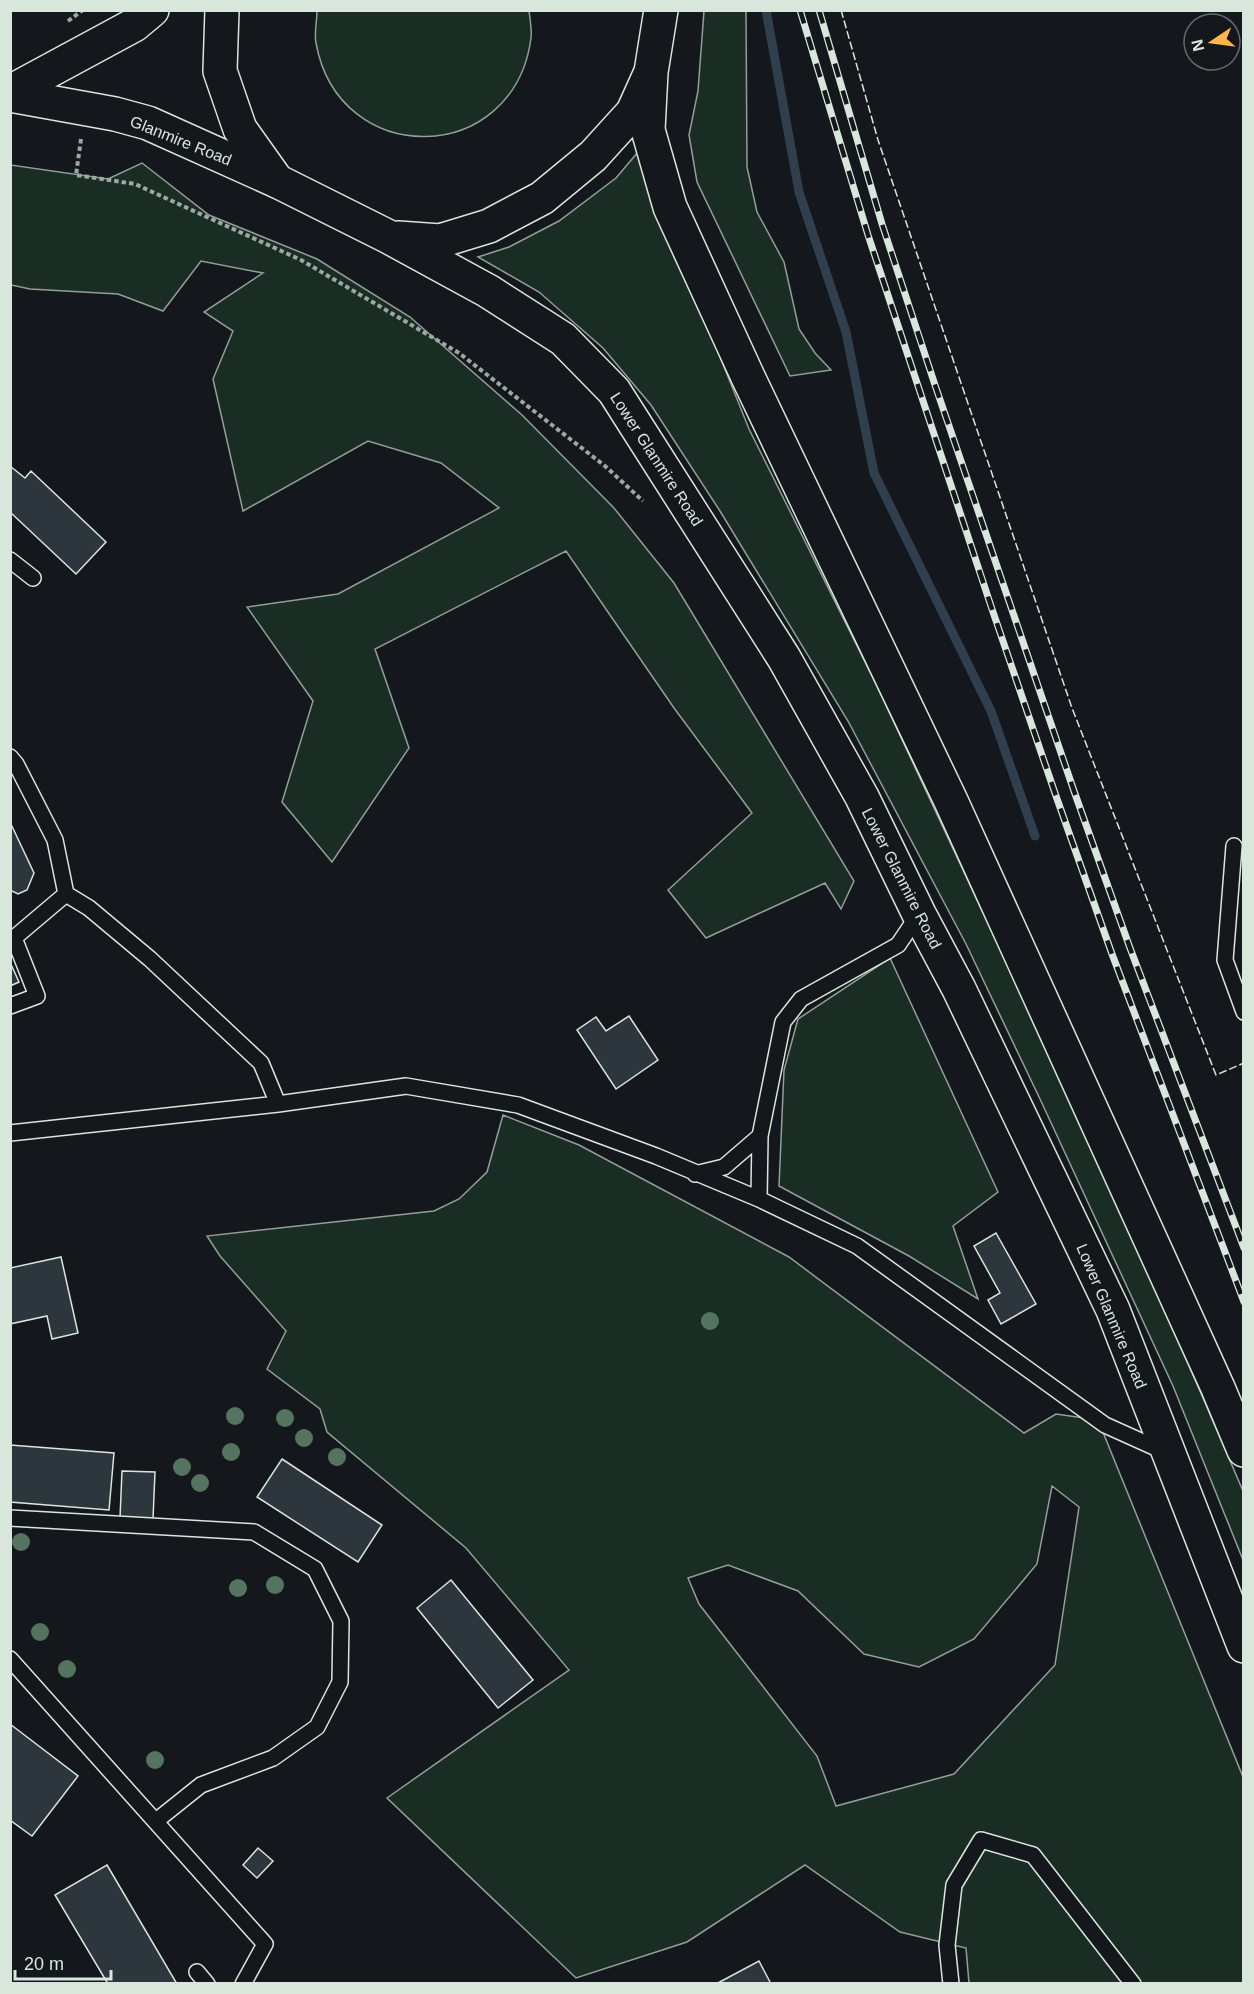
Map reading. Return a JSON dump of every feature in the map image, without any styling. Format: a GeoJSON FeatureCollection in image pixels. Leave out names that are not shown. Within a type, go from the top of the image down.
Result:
{"type":"FeatureCollection","features":[{"type":"Feature","properties":{"kind":"main road"},"geometry":{"type":"LineString","coordinates":[[10,94],[134,25],[152,10]]}},
{"type":"Feature","properties":{"kind":"main road"},"geometry":{"type":"LineString","coordinates":[[222,10],[220,71],[240,129],[277,181]]}},
{"type":"Feature","properties":{"kind":"main road"},"geometry":{"type":"LineString","coordinates":[[661,10],[651,72],[648,130],[670,207],[752,387],[951,801],[1218,1388],[1244,1450]]}},
{"type":"Feature","properties":{"kind":"main road"},"geometry":{"type":"LineString","coordinates":[[389,237],[440,241],[489,226],[542,198],[593,156],[633,112],[651,72]]}},
{"type":"Feature","properties":{"kind":"main road","name":"Glanmire Road"},"geometry":{"type":"LineString","coordinates":[[10,94],[115,114],[148,123],[277,181],[389,237]]}},
{"type":"Feature","properties":{"kind":"main road","name":"Lower Glanmire Road"},"geometry":{"type":"LineString","coordinates":[[389,237],[488,291],[562,339],[614,391],[784,658],[862,797],[919,914],[959,988],[1113,1310],[1244,1646]]}},
{"type":"Feature","properties":{"kind":"lane"},"geometry":{"type":"LineString","coordinates":[[10,560],[33,578]]}},
{"type":"Feature","properties":{"kind":"lane"},"geometry":{"type":"LineString","coordinates":[[10,757],[16,764],[55,840],[66,894],[89,908],[150,959],[261,1063],[278,1104]]}},
{"type":"Feature","properties":{"kind":"lane"},"geometry":{"type":"LineString","coordinates":[[1234,846],[1225,960],[1244,1012]]}},
{"type":"Feature","properties":{"kind":"lane"},"geometry":{"type":"LineString","coordinates":[[10,1006],[37,996],[14,938],[66,894]]}},
{"type":"Feature","properties":{"kind":"lane"},"geometry":{"type":"LineString","coordinates":[[759,1199],[760,1136],[783,1022],[801,999],[898,945],[919,914]]}},
{"type":"Feature","properties":{"kind":"lane"},"geometry":{"type":"LineString","coordinates":[[11,1132],[278,1104],[406,1086],[518,1105],[656,1156],[759,1199],[857,1246],[1105,1425],[1170,1455]]}},
{"type":"Feature","properties":{"kind":"lane"},"geometry":{"type":"LineString","coordinates":[[695,1174],[724,1167],[760,1136]]}},
{"type":"Feature","properties":{"kind":"lane"},"geometry":{"type":"LineString","coordinates":[[10,1518],[254,1532],[315,1569],[341,1621],[340,1682],[317,1726],[273,1758],[201,1785],[156,1821]]}},
{"type":"Feature","properties":{"kind":"lane"},"geometry":{"type":"LineString","coordinates":[[10,1659],[266,1944],[243,1983]]}},
{"type":"Feature","properties":{"kind":"lane"},"geometry":{"type":"LineString","coordinates":[[951,1983],[947,1944],[954,1885],[981,1840],[1033,1855],[1133,1983]]}},
{"type":"Feature","properties":{"kind":"path"},"geometry":{"type":"LineString","coordinates":[[81,136],[76,175],[135,184],[301,260],[459,353],[605,466],[644,502]]}},
{"type":"Feature","properties":{"kind":"green space"},"geometry":{"type":"Polygon","coordinates":[[[317,11],[529,11],[531,38],[518,80],[493,111],[462,130],[426,136],[390,131],[357,114],[331,85],[316,43],[317,11]]]}},
{"type":"Feature","properties":{"kind":"green space"},"geometry":{"type":"Polygon","coordinates":[[[704,11],[746,11],[747,167],[757,212],[784,262],[799,329],[815,353],[831,370],[790,376],[697,182],[689,135],[698,91],[704,11]]]}},
{"type":"Feature","properties":{"kind":"green space"},"geometry":{"type":"Polygon","coordinates":[[[638,152],[749,429],[876,684],[1124,1214],[1243,1491],[1243,1560],[1173,1386],[1040,1099],[966,944],[848,721],[720,511],[651,405],[603,348],[539,292],[478,257],[509,247],[559,221],[616,178],[638,152]]]}},
{"type":"Feature","properties":{"kind":"green space"},"geometry":{"type":"Polygon","coordinates":[[[142,163],[209,215],[317,259],[410,317],[522,415],[614,508],[674,583],[854,881],[841,909],[825,883],[706,938],[668,890],[752,813],[674,708],[566,551],[375,649],[409,748],[332,862],[282,802],[313,701],[247,607],[338,594],[499,508],[441,463],[368,441],[243,511],[213,379],[233,331],[204,312],[263,273],[201,261],[163,311],[118,294],[30,289],[11,285],[11,165],[108,179],[142,163]]]}},
{"type":"Feature","properties":{"kind":"green space"},"geometry":{"type":"Polygon","coordinates":[[[890,958],[998,1192],[953,1226],[978,1299],[909,1256],[779,1186],[784,1070],[798,1019],[890,958]]]}},
{"type":"Feature","properties":{"kind":"green space"},"geometry":{"type":"Polygon","coordinates":[[[503,1115],[579,1145],[789,1257],[1024,1433],[1056,1414],[1098,1420],[1243,1777],[1243,1983],[969,1983],[966,1948],[900,1932],[805,1865],[687,1942],[576,1978],[387,1798],[569,1670],[466,1548],[327,1432],[320,1409],[267,1369],[286,1331],[220,1256],[207,1236],[434,1211],[459,1199],[487,1172],[503,1115]],[[1052,1486],[1037,1564],[974,1639],[919,1667],[864,1654],[798,1591],[728,1565],[688,1578],[699,1604],[817,1756],[836,1806],[954,1774],[1055,1665],[1079,1507],[1052,1486]]]}},
{"type":"Feature","properties":{"kind":"building"},"geometry":{"type":"Polygon","coordinates":[[[10,466],[25,478],[31,471],[106,542],[76,574],[10,512],[10,466]]]}},
{"type":"Feature","properties":{"kind":"building"},"geometry":{"type":"Polygon","coordinates":[[[10,822],[34,873],[27,890],[18,894],[10,890],[10,822]]]}},
{"type":"Feature","properties":{"kind":"building"},"geometry":{"type":"Polygon","coordinates":[[[10,962],[19,982],[10,986],[10,962]]]}},
{"type":"Feature","properties":{"kind":"building"},"geometry":{"type":"Polygon","coordinates":[[[629,1016],[658,1060],[616,1089],[577,1030],[596,1017],[606,1031],[629,1016]]]}},
{"type":"Feature","properties":{"kind":"building"},"geometry":{"type":"Polygon","coordinates":[[[996,1233],[1036,1304],[1001,1324],[988,1300],[1000,1293],[974,1246],[996,1233]]]}},
{"type":"Feature","properties":{"kind":"building"},"geometry":{"type":"Polygon","coordinates":[[[61,1257],[78,1333],[52,1339],[47,1316],[10,1324],[10,1268],[61,1257]]]}},
{"type":"Feature","properties":{"kind":"building"},"geometry":{"type":"Polygon","coordinates":[[[10,1445],[114,1453],[109,1510],[10,1502],[10,1445]]]}},
{"type":"Feature","properties":{"kind":"building"},"geometry":{"type":"Polygon","coordinates":[[[282,1459],[382,1525],[358,1562],[257,1497],[282,1459]]]}},
{"type":"Feature","properties":{"kind":"building"},"geometry":{"type":"Polygon","coordinates":[[[122,1471],[155,1472],[153,1519],[120,1518],[122,1471]]]}},
{"type":"Feature","properties":{"kind":"building"},"geometry":{"type":"Polygon","coordinates":[[[451,1580],[533,1680],[498,1708],[417,1608],[451,1580]]]}},
{"type":"Feature","properties":{"kind":"building"},"geometry":{"type":"Polygon","coordinates":[[[10,1724],[78,1776],[32,1836],[10,1820],[10,1724]]]}},
{"type":"Feature","properties":{"kind":"building"},"geometry":{"type":"Polygon","coordinates":[[[258,1848],[273,1861],[257,1878],[243,1865],[258,1848]]]}},
{"type":"Feature","properties":{"kind":"building"},"geometry":{"type":"Polygon","coordinates":[[[107,1865],[177,1984],[108,1984],[55,1895],[107,1865]]]}},
{"type":"Feature","properties":{"kind":"building"},"geometry":{"type":"Polygon","coordinates":[[[759,1961],[771,1984],[716,1984],[759,1961]]]}},
{"type":"Feature","properties":{"kind":"waterway"},"geometry":{"type":"LineString","coordinates":[[766,10],[799,192],[846,332],[874,473],[991,711],[1035,836]]}},
{"type":"Feature","properties":{"kind":"railway"},"geometry":{"type":"LineString","coordinates":[[800,10],[868,235],[1056,796],[1112,954],[1244,1302]]}},
{"type":"Feature","properties":{"kind":"railway"},"geometry":{"type":"LineString","coordinates":[[819,10],[882,224],[1074,791],[1130,948],[1244,1248]]}},
{"type":"Feature","properties":{"kind":"fence"},"geometry":{"type":"LineString","coordinates":[[841,10],[878,140],[1072,708],[1216,1075],[1244,1063]]}}]}
